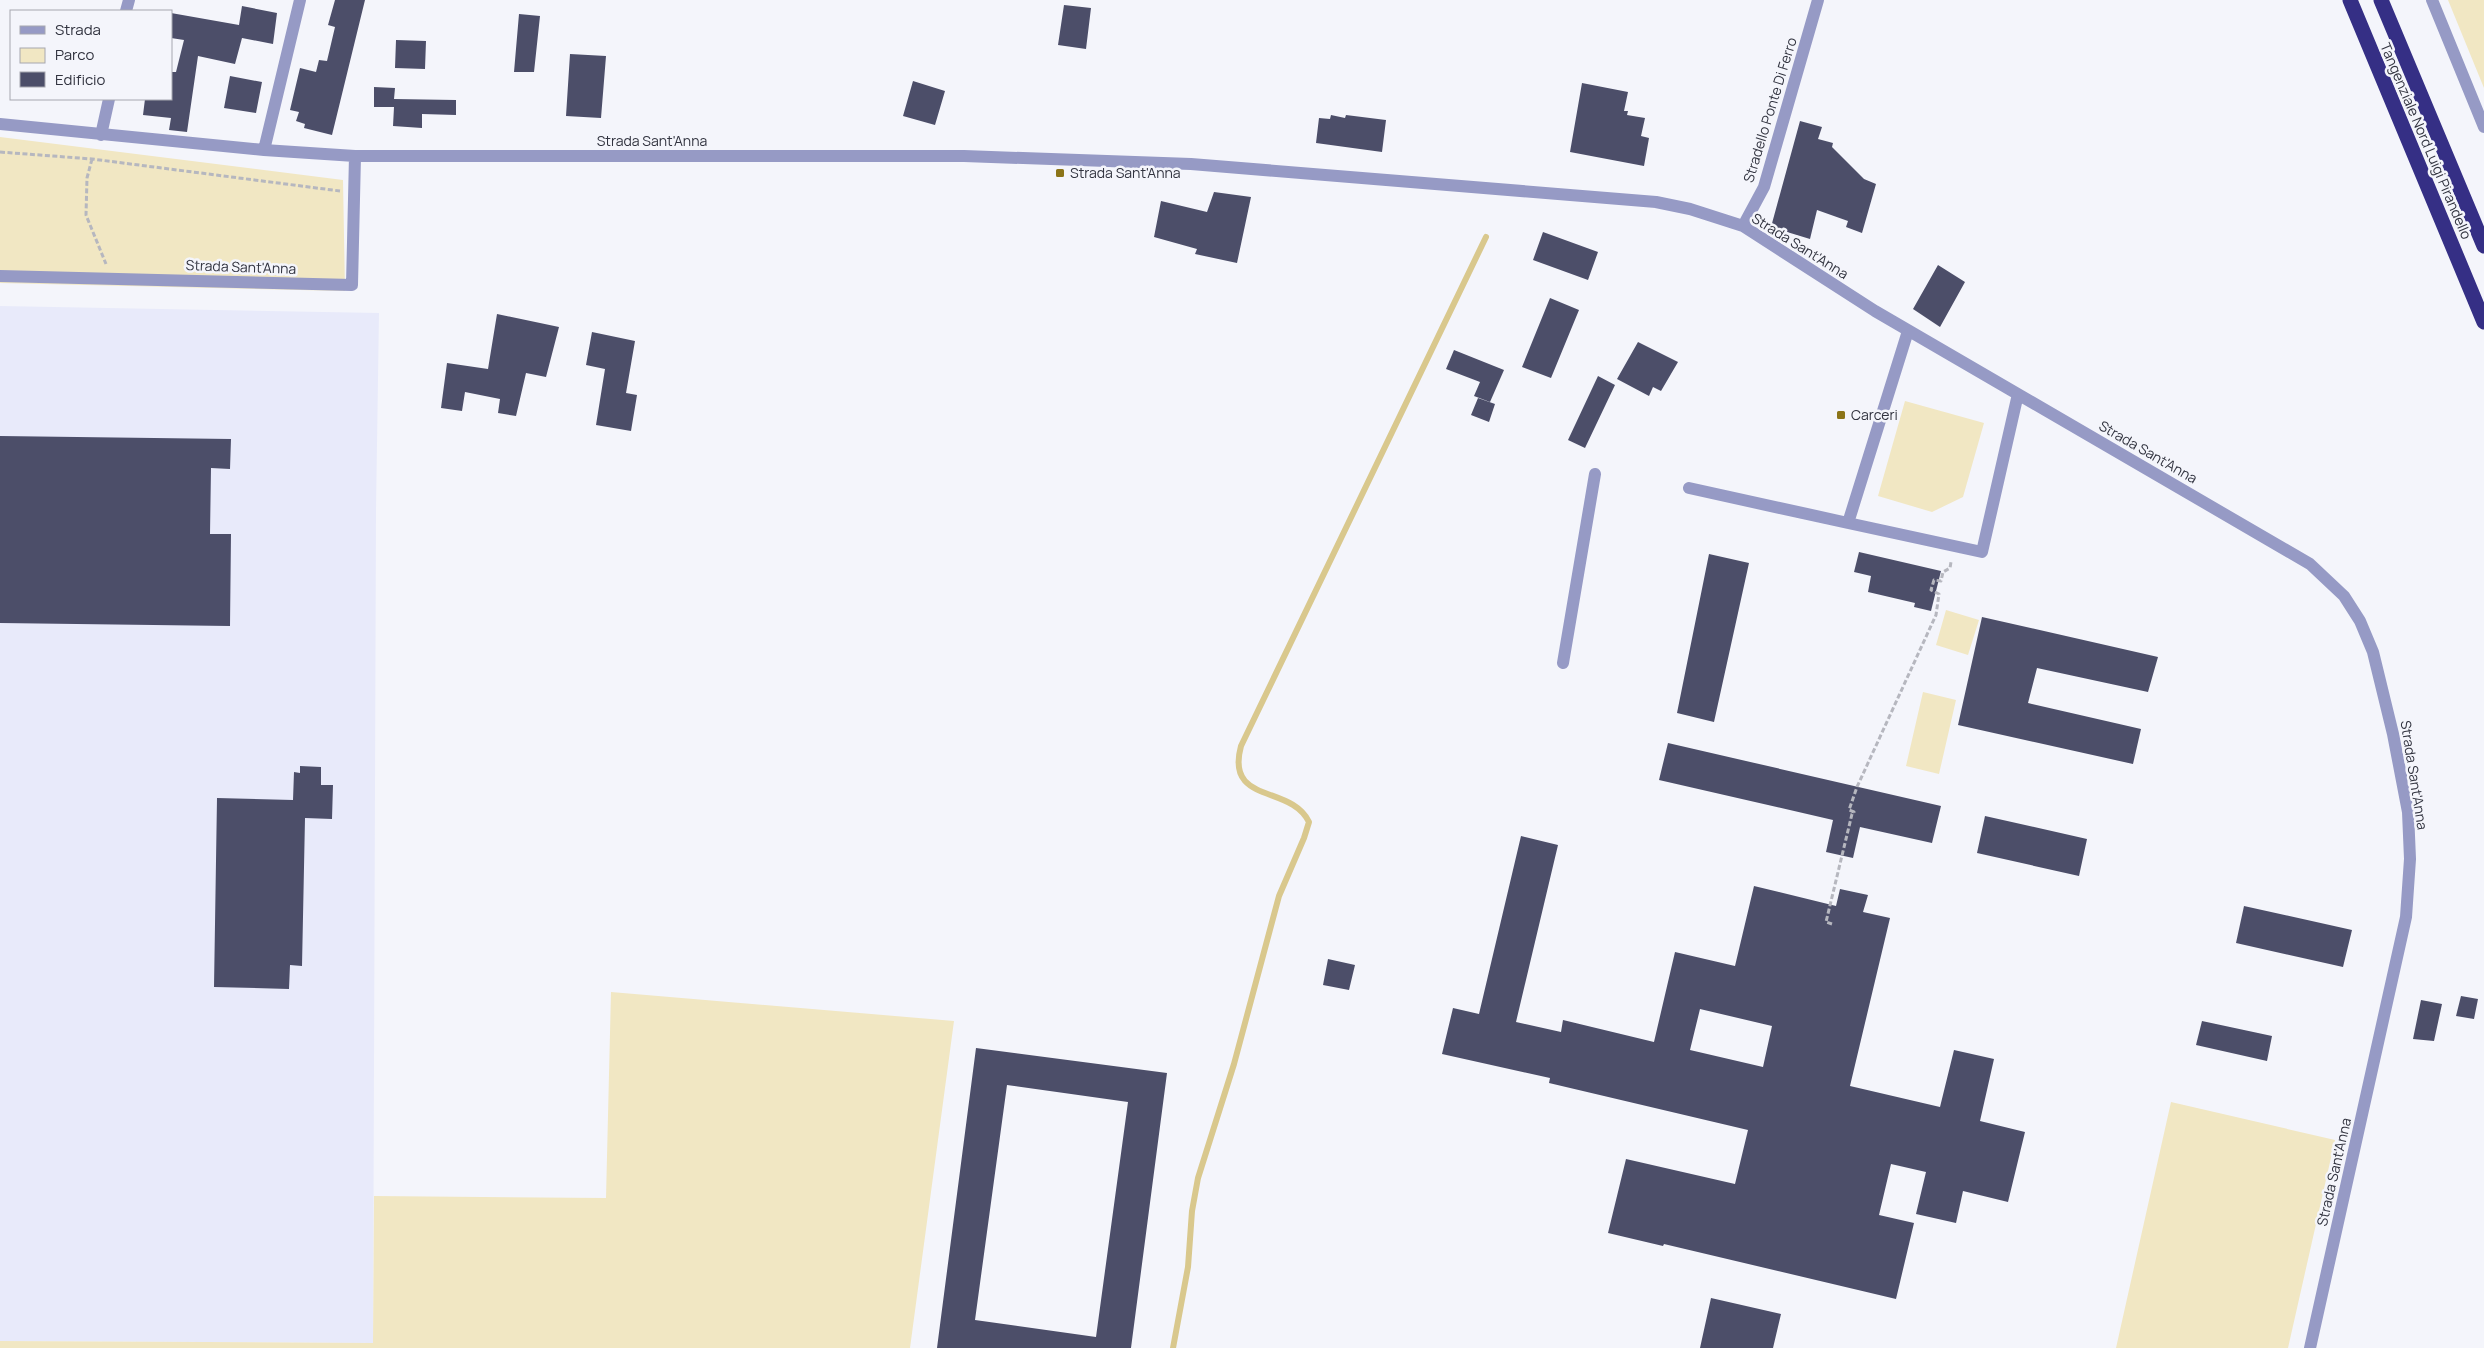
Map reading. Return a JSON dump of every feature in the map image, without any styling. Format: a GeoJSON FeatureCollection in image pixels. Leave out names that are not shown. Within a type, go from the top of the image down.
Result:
{"type":"FeatureCollection","features":[{"type":"Feature","properties":{"kind":"highway","name":"Tangenziale Nord Luigi Pirandello"},"geometry":{"type":"LineString","coordinates":[[2350,0],[2484,322]]}},
{"type":"Feature","properties":{"kind":"highway","name":"Tangenziale Nord Luigi Pirandello"},"geometry":{"type":"LineString","coordinates":[[2381,0],[2484,246]]}},
{"type":"Feature","properties":{"kind":"street"},"geometry":{"type":"LineString","coordinates":[[264,150],[300,0]]}},
{"type":"Feature","properties":{"kind":"street","name":"Stradello Ponte Di Ferro"},"geometry":{"type":"LineString","coordinates":[[1743,226],[1764,187],[1818,0]]}},
{"type":"Feature","properties":{"kind":"street"},"geometry":{"type":"LineString","coordinates":[[2432,0],[2484,127]]}},
{"type":"Feature","properties":{"kind":"street"},"geometry":{"type":"LineString","coordinates":[[101,135],[109,100]]}},
{"type":"Feature","properties":{"kind":"street","name":"Strada Sant'Anna"},"geometry":{"type":"LineString","coordinates":[[0,124],[264,150],[355,156],[954,156],[1191,164],[1656,202],[1690,208],[1743,226],[1908,330],[2310,564],[2344,596],[2360,621],[2373,652],[2393,734],[2408,812],[2410,859],[2406,917],[2310,1348]]}},
{"type":"Feature","properties":{"kind":"street","name":"Strada Sant'Anna"},"geometry":{"type":"LineString","coordinates":[[0,276],[352,285],[356,193],[355,156]]}},
{"type":"Feature","properties":{"kind":"street"},"geometry":{"type":"LineString","coordinates":[[1848,523],[1908,330]]}},
{"type":"Feature","properties":{"kind":"street"},"geometry":{"type":"LineString","coordinates":[[1689,488],[1982,552],[2018,394]]}},
{"type":"Feature","properties":{"kind":"street"},"geometry":{"type":"LineString","coordinates":[[1563,663],[1595,474]]}},
{"type":"Feature","properties":{"kind":"path"},"geometry":{"type":"LineString","coordinates":[[0,152],[92,160],[356,193]]}},
{"type":"Feature","properties":{"kind":"path"},"geometry":{"type":"LineString","coordinates":[[92,160],[87,178],[86,215],[106,260],[108,278]]}},
{"type":"Feature","properties":{"kind":"path"},"geometry":{"type":"LineString","coordinates":[[1832,924],[1826,922],[1854,812],[1849,810],[1857,787],[1936,615],[1939,594],[1931,590],[1934,580],[1941,581],[1943,572],[1950,568],[1955,547]]}},
{"type":"Feature","properties":{"kind":"shaded area"},"geometry":{"type":"Polygon","coordinates":[[[0,306],[379,313],[376,511],[373,1343],[0,1341],[0,306]]]}},
{"type":"Feature","properties":{"kind":"green space"},"geometry":{"type":"Polygon","coordinates":[[[2448,0],[2484,0],[2484,88],[2448,0]]]}},
{"type":"Feature","properties":{"kind":"green space"},"geometry":{"type":"Polygon","coordinates":[[[0,137],[343,180],[345,291],[0,283],[0,137]]]}},
{"type":"Feature","properties":{"kind":"green space"},"geometry":{"type":"Polygon","coordinates":[[[1905,401],[1984,423],[1963,497],[1932,512],[1878,496],[1905,401]]]}},
{"type":"Feature","properties":{"kind":"green space"},"geometry":{"type":"Polygon","coordinates":[[[1946,610],[1979,620],[1968,655],[1936,645],[1946,610]]]}},
{"type":"Feature","properties":{"kind":"green space"},"geometry":{"type":"Polygon","coordinates":[[[1923,692],[1956,700],[1939,774],[1906,766],[1923,692]]]}},
{"type":"Feature","properties":{"kind":"green space"},"geometry":{"type":"Polygon","coordinates":[[[611,992],[954,1021],[910,1348],[0,1348],[0,1341],[373,1343],[374,1196],[606,1198],[611,992]]]}},
{"type":"Feature","properties":{"kind":"green space"},"geometry":{"type":"Polygon","coordinates":[[[2171,1102],[2335,1140],[2288,1348],[2116,1348],[2171,1102]]]}},
{"type":"Feature","properties":{"kind":"building"},"geometry":{"type":"Polygon","coordinates":[[[335,0],[365,0],[332,135],[304,128],[305,124],[296,121],[299,112],[290,110],[300,68],[316,72],[319,60],[327,61],[335,27],[328,25],[335,0]]]}},
{"type":"Feature","properties":{"kind":"building"},"geometry":{"type":"Polygon","coordinates":[[[1064,5],[1091,8],[1086,49],[1058,45],[1064,5]]]}},
{"type":"Feature","properties":{"kind":"building"},"geometry":{"type":"Polygon","coordinates":[[[242,6],[277,13],[273,44],[242,38],[235,64],[198,56],[187,132],[169,130],[171,118],[143,115],[145,100],[172,100],[172,72],[176,72],[184,40],[172,38],[172,13],[239,25],[242,6]]]}},
{"type":"Feature","properties":{"kind":"building"},"geometry":{"type":"Polygon","coordinates":[[[519,14],[540,16],[534,72],[514,72],[519,14]]]}},
{"type":"Feature","properties":{"kind":"building"},"geometry":{"type":"Polygon","coordinates":[[[396,40],[426,41],[425,69],[395,68],[396,40]]]}},
{"type":"Feature","properties":{"kind":"building"},"geometry":{"type":"Polygon","coordinates":[[[570,54],[606,56],[601,118],[566,116],[570,54]]]}},
{"type":"Feature","properties":{"kind":"building"},"geometry":{"type":"Polygon","coordinates":[[[230,76],[262,82],[256,113],[224,108],[230,76]]]}},
{"type":"Feature","properties":{"kind":"building"},"geometry":{"type":"Polygon","coordinates":[[[913,81],[945,91],[935,125],[903,116],[913,81]]]}},
{"type":"Feature","properties":{"kind":"building"},"geometry":{"type":"Polygon","coordinates":[[[1582,83],[1628,92],[1624,111],[1628,111],[1627,115],[1645,118],[1641,136],[1649,138],[1644,166],[1570,152],[1582,83]]]}},
{"type":"Feature","properties":{"kind":"building"},"geometry":{"type":"Polygon","coordinates":[[[374,87],[395,88],[394,99],[456,100],[456,115],[422,114],[422,128],[393,126],[394,107],[374,107],[374,87]]]}},
{"type":"Feature","properties":{"kind":"building"},"geometry":{"type":"Polygon","coordinates":[[[1331,115],[1345,118],[1346,115],[1386,120],[1382,152],[1316,143],[1319,118],[1330,119],[1331,115]]]}},
{"type":"Feature","properties":{"kind":"building"},"geometry":{"type":"Polygon","coordinates":[[[1800,121],[1822,127],[1818,139],[1833,143],[1832,147],[1864,179],[1876,184],[1862,233],[1846,227],[1848,221],[1817,210],[1810,239],[1771,227],[1800,121]]]}},
{"type":"Feature","properties":{"kind":"building"},"geometry":{"type":"Polygon","coordinates":[[[1214,192],[1251,197],[1237,263],[1195,254],[1197,249],[1154,237],[1161,201],[1207,212],[1214,192]]]}},
{"type":"Feature","properties":{"kind":"building"},"geometry":{"type":"Polygon","coordinates":[[[1543,232],[1598,252],[1588,280],[1533,260],[1543,232]]]}},
{"type":"Feature","properties":{"kind":"building"},"geometry":{"type":"Polygon","coordinates":[[[1938,265],[1965,282],[1940,327],[1913,309],[1938,265]]]}},
{"type":"Feature","properties":{"kind":"building"},"geometry":{"type":"Polygon","coordinates":[[[1550,298],[1579,310],[1551,378],[1522,367],[1550,298]]]}},
{"type":"Feature","properties":{"kind":"building"},"geometry":{"type":"Polygon","coordinates":[[[497,314],[559,327],[546,377],[526,373],[516,416],[498,413],[500,399],[465,392],[462,411],[441,408],[447,363],[488,369],[497,314]]]}},
{"type":"Feature","properties":{"kind":"building"},"geometry":{"type":"Polygon","coordinates":[[[592,332],[635,341],[626,393],[637,395],[631,431],[596,425],[605,369],[586,365],[592,332]]]}},
{"type":"Feature","properties":{"kind":"building"},"geometry":{"type":"Polygon","coordinates":[[[1638,342],[1678,362],[1661,391],[1653,387],[1649,396],[1617,379],[1638,342]]]}},
{"type":"Feature","properties":{"kind":"building"},"geometry":{"type":"Polygon","coordinates":[[[1454,350],[1504,370],[1490,402],[1474,396],[1480,382],[1446,369],[1454,350]]]}},
{"type":"Feature","properties":{"kind":"building"},"geometry":{"type":"Polygon","coordinates":[[[1598,376],[1615,385],[1585,448],[1568,440],[1598,376]]]}},
{"type":"Feature","properties":{"kind":"building"},"geometry":{"type":"Polygon","coordinates":[[[1478,398],[1495,404],[1489,422],[1471,415],[1478,398]]]}},
{"type":"Feature","properties":{"kind":"building"},"geometry":{"type":"Polygon","coordinates":[[[0,436],[231,439],[230,469],[211,468],[210,534],[231,534],[230,626],[0,623],[0,436]]]}},
{"type":"Feature","properties":{"kind":"building"},"geometry":{"type":"Polygon","coordinates":[[[1859,552],[1941,571],[1931,611],[1914,607],[1915,603],[1868,592],[1871,576],[1854,572],[1859,552]]]}},
{"type":"Feature","properties":{"kind":"building"},"geometry":{"type":"Polygon","coordinates":[[[1709,554],[1749,563],[1714,722],[1677,713],[1709,554]]]}},
{"type":"Feature","properties":{"kind":"building"},"geometry":{"type":"Polygon","coordinates":[[[1982,617],[2158,657],[2148,692],[2037,668],[2028,703],[2141,729],[2133,764],[1958,725],[1982,617]]]}},
{"type":"Feature","properties":{"kind":"building"},"geometry":{"type":"Polygon","coordinates":[[[1668,743],[1941,806],[1932,843],[1860,827],[1853,858],[1826,852],[1833,820],[1659,780],[1668,743]]]}},
{"type":"Feature","properties":{"kind":"building"},"geometry":{"type":"Polygon","coordinates":[[[300,766],[321,767],[321,785],[333,785],[332,819],[305,818],[302,966],[290,965],[289,989],[214,987],[217,798],[293,800],[294,772],[300,773],[300,766]]]}},
{"type":"Feature","properties":{"kind":"building"},"geometry":{"type":"Polygon","coordinates":[[[1985,816],[2087,839],[2079,876],[1977,853],[1985,816]]]}},
{"type":"Feature","properties":{"kind":"building"},"geometry":{"type":"Polygon","coordinates":[[[1521,836],[1558,845],[1516,1022],[1561,1032],[1563,1020],[1654,1042],[1675,952],[1735,966],[1754,886],[1836,906],[1840,889],[1868,895],[1863,912],[1890,918],[1850,1086],[1940,1107],[1954,1050],[1994,1059],[1980,1121],[2025,1132],[2008,1202],[1963,1191],[1956,1223],[1916,1214],[1926,1172],[1891,1164],[1879,1215],[1914,1223],[1896,1299],[1664,1244],[1663,1246],[1608,1233],[1626,1159],[1735,1184],[1748,1130],[1549,1083],[1550,1078],[1442,1054],[1453,1008],[1479,1014],[1521,836]],[[1700,1009],[1690,1050],[1763,1067],[1772,1026],[1700,1009]]]}},
{"type":"Feature","properties":{"kind":"building"},"geometry":{"type":"Polygon","coordinates":[[[2244,906],[2352,930],[2343,967],[2236,943],[2244,906]]]}},
{"type":"Feature","properties":{"kind":"building"},"geometry":{"type":"Polygon","coordinates":[[[1328,959],[1355,965],[1349,990],[1323,985],[1328,959]]]}},
{"type":"Feature","properties":{"kind":"building"},"geometry":{"type":"Polygon","coordinates":[[[2461,996],[2478,999],[2474,1019],[2456,1016],[2461,996]]]}},
{"type":"Feature","properties":{"kind":"building"},"geometry":{"type":"Polygon","coordinates":[[[2421,1000],[2442,1004],[2434,1041],[2413,1039],[2421,1000]]]}},
{"type":"Feature","properties":{"kind":"building"},"geometry":{"type":"Polygon","coordinates":[[[2202,1021],[2272,1036],[2267,1061],[2196,1045],[2202,1021]]]}},
{"type":"Feature","properties":{"kind":"building"},"geometry":{"type":"Polygon","coordinates":[[[976,1048],[1167,1073],[1131,1348],[937,1348],[976,1048]],[[1007,1085],[975,1320],[1096,1337],[1128,1102],[1007,1085]]]}},
{"type":"Feature","properties":{"kind":"building"},"geometry":{"type":"Polygon","coordinates":[[[1711,1298],[1781,1314],[1773,1348],[1700,1348],[1711,1298]]]}},
{"type":"Feature","properties":{"kind":"waterway"},"geometry":{"type":"LineString","coordinates":[[1173,1348],[1188,1267],[1192,1211],[1198,1178],[1234,1064],[1279,896],[1309,822],[1300,810],[1289,802],[1262,792],[1251,786],[1242,777],[1239,765],[1241,746],[1486,237]]}},
{"type":"Feature","properties":{"kind":"place","name":"Strada Sant'Anna"},"geometry":{"type":"Point","coordinates":[1060,173]}},
{"type":"Feature","properties":{"kind":"place","name":"Carceri"},"geometry":{"type":"Point","coordinates":[1841,415]}}]}
